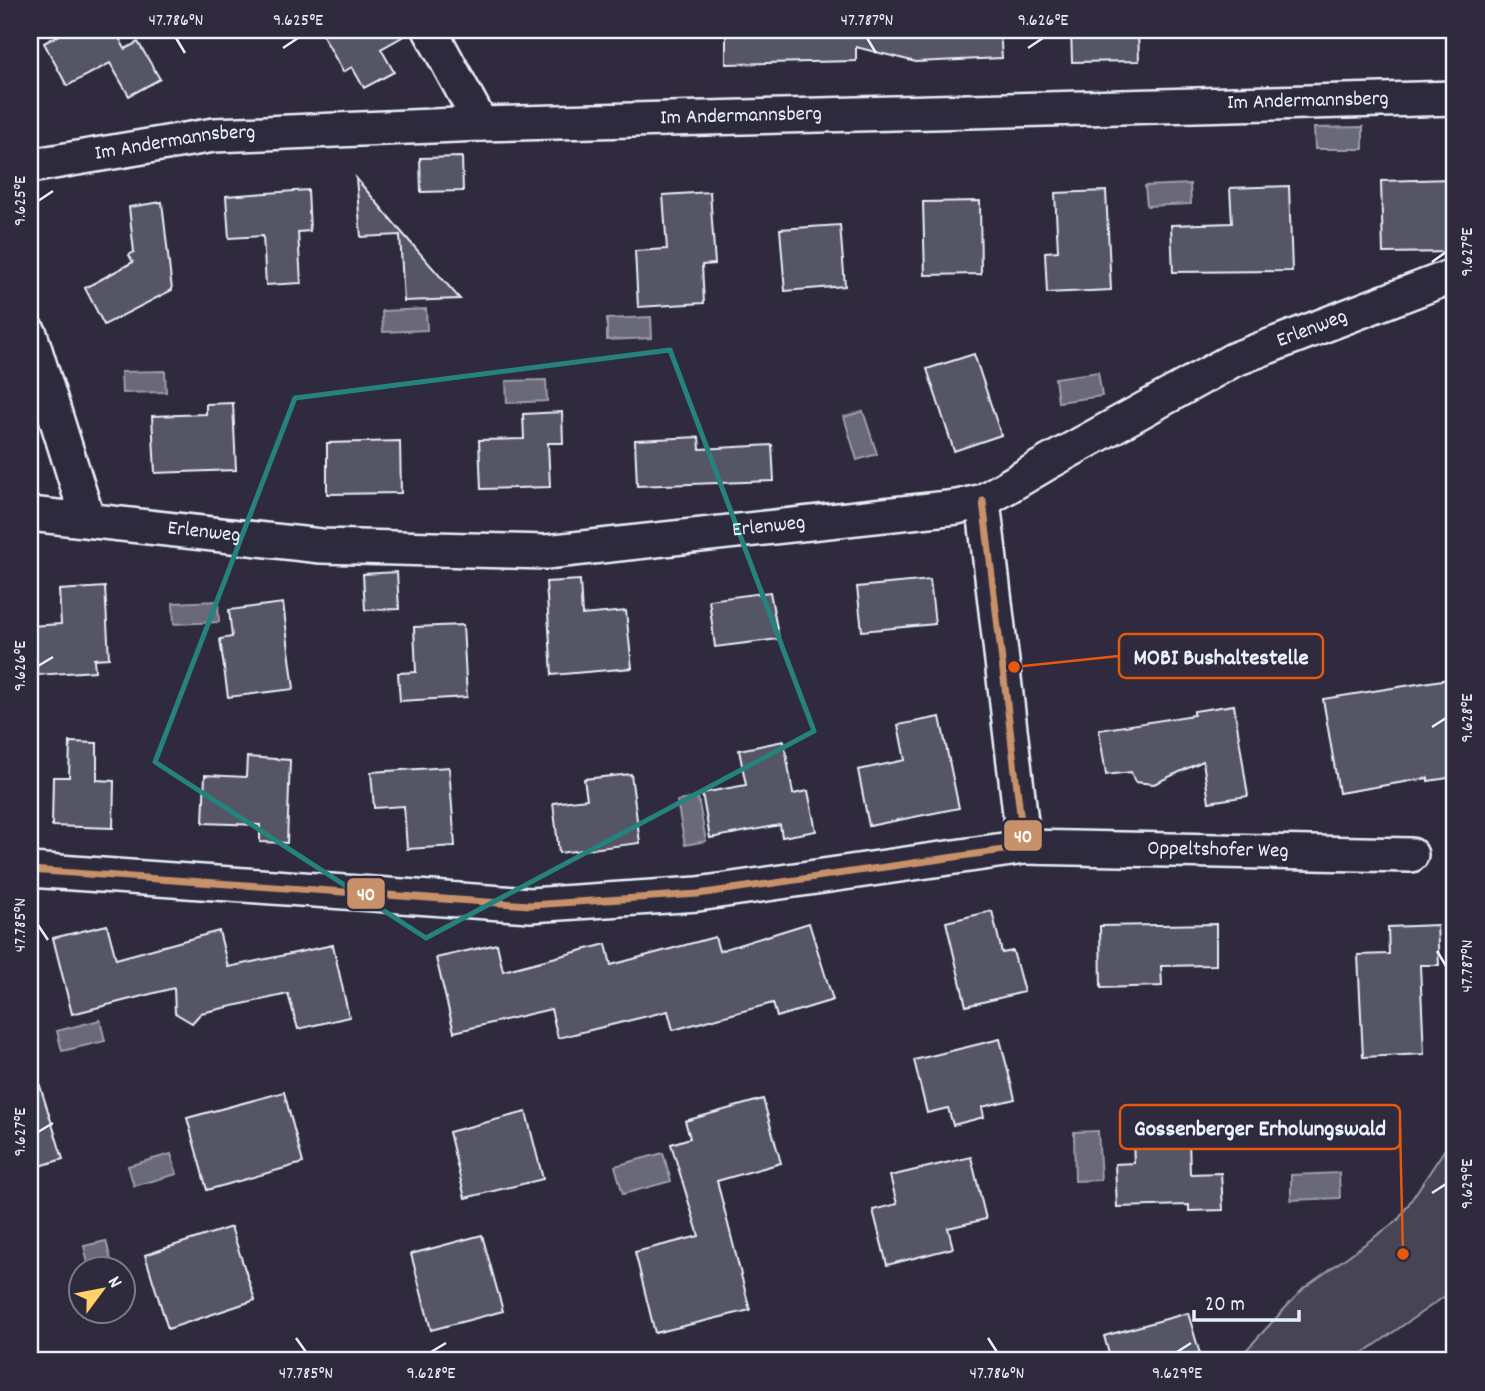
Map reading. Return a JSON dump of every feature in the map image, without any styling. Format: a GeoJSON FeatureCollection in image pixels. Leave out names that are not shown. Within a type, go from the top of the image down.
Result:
{"type":"FeatureCollection","features":[{"type":"Feature","properties":{"kind":"street"},"geometry":{"type":"LineString","coordinates":[[430,30],[481,124]]}},
{"type":"Feature","properties":{"kind":"street","name":"Im Andermannsberg"},"geometry":{"type":"LineString","coordinates":[[30,166],[214,135],[481,124],[1455,98]]}},
{"type":"Feature","properties":{"kind":"street","name":"Erlenweg"},"geometry":{"type":"LineString","coordinates":[[30,514],[321,546],[546,552],[957,507],[983,501],[1233,360],[1455,275]]}},
{"type":"Feature","properties":{"kind":"street"},"geometry":{"type":"LineString","coordinates":[[30,334],[88,520]]}},
{"type":"Feature","properties":{"kind":"street"},"geometry":{"type":"LineString","coordinates":[[983,501],[1024,847]]}},
{"type":"Feature","properties":{"kind":"street","name":"Oppeltshofer Weg"},"geometry":{"type":"LineString","coordinates":[[30,870],[530,905],[698,894],[1024,847],[1411,855]]}},
{"type":"Feature","properties":{"kind":"highlighted area"},"geometry":{"type":"Polygon","coordinates":[[[670,350],[814,731],[426,938],[155,762],[295,398],[670,350]]]}},
{"type":"Feature","properties":{"kind":"shaded area"},"geometry":{"type":"Polygon","coordinates":[[[1455,1134],[1455,1289],[1352,1361],[1236,1361],[1304,1288],[1398,1220],[1455,1134]]]}},
{"type":"Feature","properties":{"kind":"water"},"geometry":{"type":"Polygon","coordinates":[[[1363,127],[1363,149],[1315,149],[1314,128],[1363,127]]]}},
{"type":"Feature","properties":{"kind":"water"},"geometry":{"type":"Polygon","coordinates":[[[1190,184],[1191,204],[1147,206],[1145,186],[1190,184]]]}},
{"type":"Feature","properties":{"kind":"water"},"geometry":{"type":"Polygon","coordinates":[[[426,309],[427,330],[383,332],[382,311],[426,309]]]}},
{"type":"Feature","properties":{"kind":"water"},"geometry":{"type":"Polygon","coordinates":[[[651,317],[652,338],[607,340],[607,319],[651,317]]]}},
{"type":"Feature","properties":{"kind":"water"},"geometry":{"type":"Polygon","coordinates":[[[165,371],[166,392],[122,393],[121,372],[165,371]]]}},
{"type":"Feature","properties":{"kind":"water"},"geometry":{"type":"Polygon","coordinates":[[[1098,372],[1102,396],[1058,402],[1055,378],[1098,372]]]}},
{"type":"Feature","properties":{"kind":"water"},"geometry":{"type":"Polygon","coordinates":[[[546,380],[547,401],[507,403],[506,381],[546,380]]]}},
{"type":"Feature","properties":{"kind":"water"},"geometry":{"type":"Polygon","coordinates":[[[863,411],[877,454],[857,460],[844,417],[863,411]]]}},
{"type":"Feature","properties":{"kind":"water"},"geometry":{"type":"Polygon","coordinates":[[[218,601],[219,622],[174,624],[173,603],[218,601]]]}},
{"type":"Feature","properties":{"kind":"water"},"geometry":{"type":"Polygon","coordinates":[[[698,798],[706,841],[685,845],[677,801],[698,798]]]}},
{"type":"Feature","properties":{"kind":"water"},"geometry":{"type":"Polygon","coordinates":[[[100,1020],[105,1041],[62,1051],[57,1031],[100,1020]]]}},
{"type":"Feature","properties":{"kind":"water"},"geometry":{"type":"Polygon","coordinates":[[[1098,1131],[1101,1180],[1075,1181],[1074,1132],[1098,1131]]]}},
{"type":"Feature","properties":{"kind":"water"},"geometry":{"type":"Polygon","coordinates":[[[663,1153],[671,1181],[623,1194],[615,1166],[663,1153]]]}},
{"type":"Feature","properties":{"kind":"water"},"geometry":{"type":"Polygon","coordinates":[[[171,1154],[177,1174],[134,1186],[128,1166],[171,1154]]]}},
{"type":"Feature","properties":{"kind":"water"},"geometry":{"type":"Polygon","coordinates":[[[1339,1173],[1340,1198],[1291,1200],[1291,1175],[1339,1173]]]}},
{"type":"Feature","properties":{"kind":"water"},"geometry":{"type":"Polygon","coordinates":[[[106,1241],[109,1254],[86,1254],[84,1246],[106,1241]]]}},
{"type":"Feature","properties":{"kind":"building"},"geometry":{"type":"Polygon","coordinates":[[[68,30],[115,30],[125,49],[138,42],[160,79],[129,96],[110,63],[67,86],[44,43],[68,30]]]}},
{"type":"Feature","properties":{"kind":"building"},"geometry":{"type":"Polygon","coordinates":[[[320,30],[411,32],[381,49],[394,72],[364,88],[352,67],[343,72],[320,30]]]}},
{"type":"Feature","properties":{"kind":"building"},"geometry":{"type":"Polygon","coordinates":[[[726,30],[1000,30],[1002,58],[916,62],[856,47],[856,61],[726,64],[726,30]]]}},
{"type":"Feature","properties":{"kind":"building"},"geometry":{"type":"Polygon","coordinates":[[[1071,30],[1138,30],[1139,61],[1072,62],[1071,30]]]}},
{"type":"Feature","properties":{"kind":"building"},"geometry":{"type":"Polygon","coordinates":[[[462,157],[463,191],[421,192],[420,158],[462,157]]]}},
{"type":"Feature","properties":{"kind":"building"},"geometry":{"type":"Polygon","coordinates":[[[356,178],[460,299],[404,301],[400,235],[361,237],[356,178]]]}},
{"type":"Feature","properties":{"kind":"building"},"geometry":{"type":"Polygon","coordinates":[[[1451,179],[1453,252],[1383,253],[1381,181],[1451,179]]]}},
{"type":"Feature","properties":{"kind":"building"},"geometry":{"type":"Polygon","coordinates":[[[1289,186],[1292,271],[1173,272],[1171,225],[1232,223],[1230,188],[1289,186]]]}},
{"type":"Feature","properties":{"kind":"building"},"geometry":{"type":"Polygon","coordinates":[[[308,190],[310,231],[298,232],[301,283],[266,285],[263,236],[229,238],[226,196],[308,190]]]}},
{"type":"Feature","properties":{"kind":"building"},"geometry":{"type":"Polygon","coordinates":[[[1106,191],[1111,290],[1047,293],[1045,252],[1058,251],[1055,193],[1106,191]]]}},
{"type":"Feature","properties":{"kind":"building"},"geometry":{"type":"Polygon","coordinates":[[[710,192],[715,264],[702,265],[704,303],[638,307],[635,251],[667,249],[663,195],[710,192]]]}},
{"type":"Feature","properties":{"kind":"building"},"geometry":{"type":"Polygon","coordinates":[[[980,201],[981,274],[925,275],[923,202],[980,201]]]}},
{"type":"Feature","properties":{"kind":"building"},"geometry":{"type":"Polygon","coordinates":[[[162,202],[172,290],[104,325],[85,288],[133,262],[129,255],[134,252],[129,207],[162,202]]]}},
{"type":"Feature","properties":{"kind":"building"},"geometry":{"type":"Polygon","coordinates":[[[840,225],[845,286],[785,291],[780,229],[840,225]]]}},
{"type":"Feature","properties":{"kind":"building"},"geometry":{"type":"Polygon","coordinates":[[[974,354],[1001,435],[954,451],[927,369],[974,354]]]}},
{"type":"Feature","properties":{"kind":"building"},"geometry":{"type":"Polygon","coordinates":[[[233,403],[236,470],[155,473],[152,416],[206,414],[206,404],[233,403]]]}},
{"type":"Feature","properties":{"kind":"building"},"geometry":{"type":"Polygon","coordinates":[[[562,412],[563,443],[548,443],[550,487],[481,489],[479,440],[524,439],[523,414],[562,412]]]}},
{"type":"Feature","properties":{"kind":"building"},"geometry":{"type":"Polygon","coordinates":[[[699,437],[700,449],[772,445],[774,481],[637,486],[635,440],[699,437]]]}},
{"type":"Feature","properties":{"kind":"building"},"geometry":{"type":"Polygon","coordinates":[[[400,441],[401,493],[327,494],[327,443],[400,441]]]}},
{"type":"Feature","properties":{"kind":"building"},"geometry":{"type":"Polygon","coordinates":[[[397,572],[399,609],[365,610],[363,574],[397,572]]]}},
{"type":"Feature","properties":{"kind":"building"},"geometry":{"type":"Polygon","coordinates":[[[580,580],[582,615],[626,611],[632,668],[552,675],[546,582],[580,580]]]}},
{"type":"Feature","properties":{"kind":"building"},"geometry":{"type":"Polygon","coordinates":[[[930,580],[935,624],[862,631],[857,587],[930,580]]]}},
{"type":"Feature","properties":{"kind":"building"},"geometry":{"type":"Polygon","coordinates":[[[105,587],[109,658],[94,659],[95,671],[37,675],[36,660],[30,660],[30,626],[61,624],[59,590],[105,587]]]}},
{"type":"Feature","properties":{"kind":"building"},"geometry":{"type":"Polygon","coordinates":[[[770,592],[779,639],[715,647],[709,600],[770,592]]]}},
{"type":"Feature","properties":{"kind":"building"},"geometry":{"type":"Polygon","coordinates":[[[283,603],[294,689],[228,697],[220,639],[232,637],[229,610],[283,603]]]}},
{"type":"Feature","properties":{"kind":"building"},"geometry":{"type":"Polygon","coordinates":[[[463,625],[467,697],[400,701],[398,673],[416,672],[414,627],[463,625]]]}},
{"type":"Feature","properties":{"kind":"building"},"geometry":{"type":"Polygon","coordinates":[[[1455,678],[1455,777],[1428,781],[1428,778],[1339,793],[1323,699],[1455,678]]]}},
{"type":"Feature","properties":{"kind":"building"},"geometry":{"type":"Polygon","coordinates":[[[1234,705],[1248,796],[1209,802],[1203,761],[1154,784],[1135,782],[1131,772],[1106,775],[1099,730],[1194,715],[1194,711],[1234,705]]]}},
{"type":"Feature","properties":{"kind":"building"},"geometry":{"type":"Polygon","coordinates":[[[940,717],[959,808],[869,826],[858,770],[905,760],[898,725],[940,717]]]}},
{"type":"Feature","properties":{"kind":"building"},"geometry":{"type":"Polygon","coordinates":[[[784,741],[793,794],[808,791],[816,831],[782,837],[780,825],[710,838],[702,793],[746,785],[739,750],[784,741]]]}},
{"type":"Feature","properties":{"kind":"building"},"geometry":{"type":"Polygon","coordinates":[[[70,742],[97,743],[97,780],[114,781],[113,828],[52,826],[53,777],[69,777],[70,742]]]}},
{"type":"Feature","properties":{"kind":"building"},"geometry":{"type":"Polygon","coordinates":[[[247,757],[290,760],[287,843],[260,842],[260,825],[203,823],[205,775],[246,777],[247,757]]]}},
{"type":"Feature","properties":{"kind":"building"},"geometry":{"type":"Polygon","coordinates":[[[449,767],[455,846],[407,849],[404,806],[374,808],[371,772],[449,767]]]}},
{"type":"Feature","properties":{"kind":"building"},"geometry":{"type":"Polygon","coordinates":[[[631,774],[640,843],[559,853],[553,803],[587,799],[584,779],[631,774]]]}},
{"type":"Feature","properties":{"kind":"building"},"geometry":{"type":"Polygon","coordinates":[[[992,911],[1002,953],[1013,951],[1024,992],[966,1006],[946,922],[992,911]]]}},
{"type":"Feature","properties":{"kind":"building"},"geometry":{"type":"Polygon","coordinates":[[[809,923],[833,1000],[777,1017],[773,1003],[673,1030],[668,1011],[558,1038],[551,1009],[454,1032],[436,958],[497,944],[503,971],[606,944],[611,965],[715,937],[719,951],[809,923]]]}},
{"type":"Feature","properties":{"kind":"building"},"geometry":{"type":"Polygon","coordinates":[[[1216,924],[1216,965],[1161,966],[1162,986],[1101,988],[1100,926],[1216,924]]]}},
{"type":"Feature","properties":{"kind":"building"},"geometry":{"type":"Polygon","coordinates":[[[107,925],[116,959],[219,931],[228,967],[333,945],[349,1017],[298,1029],[288,994],[201,1013],[192,1023],[175,1013],[174,988],[72,1014],[53,938],[107,925]]]}},
{"type":"Feature","properties":{"kind":"building"},"geometry":{"type":"Polygon","coordinates":[[[1437,925],[1439,965],[1420,965],[1424,1054],[1363,1057],[1358,955],[1389,954],[1388,927],[1437,925]]]}},
{"type":"Feature","properties":{"kind":"building"},"geometry":{"type":"Polygon","coordinates":[[[1000,1039],[1015,1099],[982,1107],[984,1117],[953,1125],[948,1108],[927,1113],[914,1060],[1000,1039]]]}},
{"type":"Feature","properties":{"kind":"building"},"geometry":{"type":"Polygon","coordinates":[[[36,1073],[63,1159],[30,1169],[30,1074],[36,1073]]]}},
{"type":"Feature","properties":{"kind":"building"},"geometry":{"type":"Polygon","coordinates":[[[284,1092],[303,1163],[207,1190],[187,1118],[284,1092]]]}},
{"type":"Feature","properties":{"kind":"building"},"geometry":{"type":"Polygon","coordinates":[[[763,1099],[781,1163],[717,1181],[750,1310],[655,1333],[635,1252],[699,1236],[671,1144],[690,1138],[685,1121],[763,1099]]]}},
{"type":"Feature","properties":{"kind":"building"},"geometry":{"type":"Polygon","coordinates":[[[526,1112],[543,1179],[465,1198],[449,1132],[526,1112]]]}},
{"type":"Feature","properties":{"kind":"building"},"geometry":{"type":"Polygon","coordinates":[[[1189,1139],[1190,1174],[1221,1173],[1223,1210],[1189,1211],[1189,1205],[1117,1207],[1115,1164],[1134,1163],[1133,1141],[1189,1139]]]}},
{"type":"Feature","properties":{"kind":"building"},"geometry":{"type":"Polygon","coordinates":[[[971,1157],[986,1219],[948,1228],[953,1248],[887,1265],[873,1210],[897,1204],[890,1176],[971,1157]]]}},
{"type":"Feature","properties":{"kind":"building"},"geometry":{"type":"Polygon","coordinates":[[[231,1227],[255,1300],[168,1329],[145,1255],[231,1227]]]}},
{"type":"Feature","properties":{"kind":"building"},"geometry":{"type":"Polygon","coordinates":[[[482,1235],[503,1311],[431,1330],[411,1254],[482,1235]]]}},
{"type":"Feature","properties":{"kind":"building"},"geometry":{"type":"Polygon","coordinates":[[[1188,1313],[1202,1361],[1111,1361],[1104,1336],[1188,1313]]]}},
{"type":"Feature","properties":{"kind":"transit line","name":"40"},"geometry":{"type":"LineString","coordinates":[[30,870],[530,905],[698,894],[1024,847],[983,501]]}},
{"type":"Feature","properties":{"kind":"place","name":"MOBI Bushaltestelle"},"geometry":{"type":"Point","coordinates":[1014,667]}},
{"type":"Feature","properties":{"kind":"place","name":"Gossenberger Erholungswald"},"geometry":{"type":"Point","coordinates":[1403,1254]}}]}
